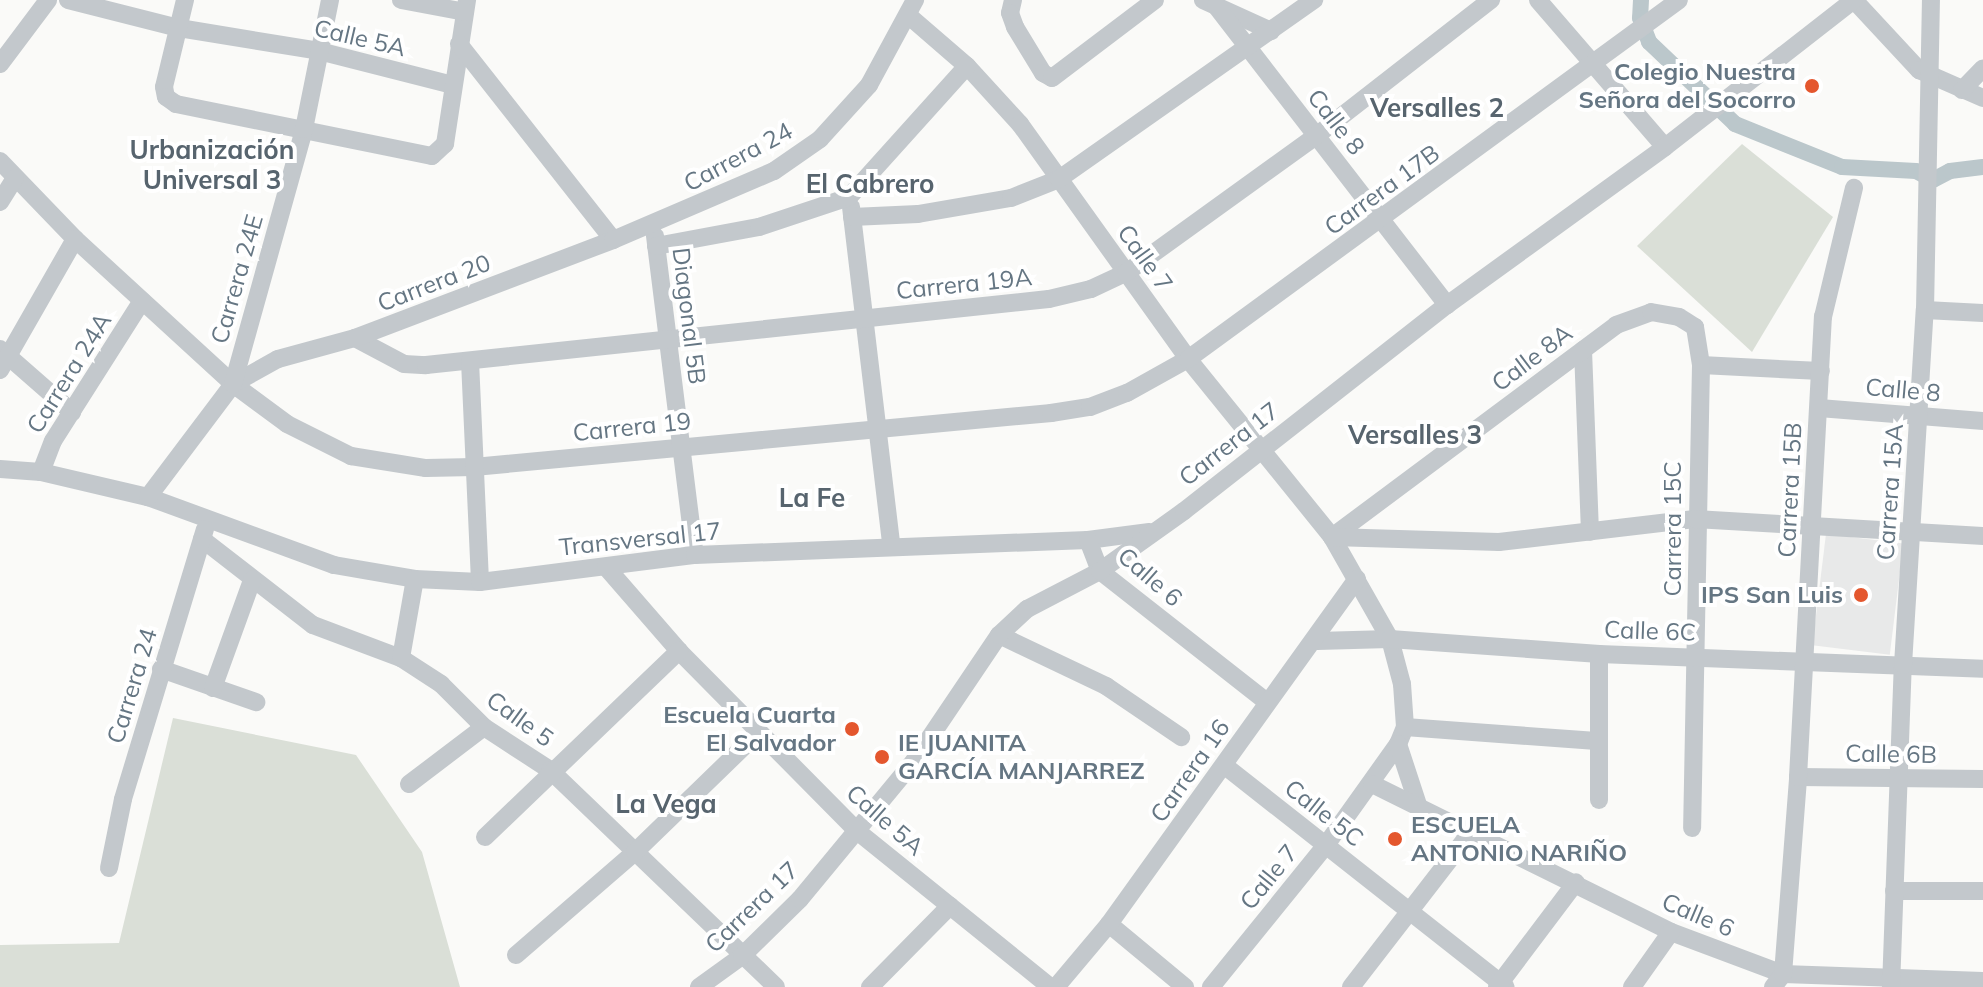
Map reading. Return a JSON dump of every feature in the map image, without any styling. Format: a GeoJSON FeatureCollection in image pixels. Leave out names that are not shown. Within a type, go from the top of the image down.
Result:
{"type":"FeatureCollection","features":[{"type":"Feature","properties":{"kind":"street"},"geometry":{"type":"LineString","coordinates":[[0,64],[48,0]]}},
{"type":"Feature","properties":{"kind":"street","name":"Calle 5A"},"geometry":{"type":"LineString","coordinates":[[68,0],[179,28],[319,51],[452,85]]}},
{"type":"Feature","properties":{"kind":"street"},"geometry":{"type":"LineString","coordinates":[[185,0],[166,97],[176,104],[432,156],[442,153],[445,144],[466,6],[401,0]]}},
{"type":"Feature","properties":{"kind":"street","name":"Carrera 24E"},"geometry":{"type":"LineString","coordinates":[[233,384],[304,129],[330,0]]}},
{"type":"Feature","properties":{"kind":"street"},"geometry":{"type":"LineString","coordinates":[[1012,7],[1043,73],[1052,78],[1155,0]]}},
{"type":"Feature","properties":{"kind":"street"},"geometry":{"type":"LineString","coordinates":[[852,217],[918,214],[1011,198],[1059,179],[1249,49],[1314,0]]}},
{"type":"Feature","properties":{"kind":"street","name":"Carrera 19A"},"geometry":{"type":"LineString","coordinates":[[355,338],[404,364],[470,361],[1049,299],[1091,289],[1126,273],[1316,136],[1491,0]]}},
{"type":"Feature","properties":{"kind":"street"},"geometry":{"type":"LineString","coordinates":[[1538,0],[1665,147]]}},
{"type":"Feature","properties":{"kind":"street","name":"Carrera 17B"},"geometry":{"type":"LineString","coordinates":[[1188,359],[1595,66],[1679,0]]}},
{"type":"Feature","properties":{"kind":"street"},"geometry":{"type":"LineString","coordinates":[[1854,0],[1902,55],[1933,80],[1983,98]]}},
{"type":"Feature","properties":{"kind":"street","name":"Carrera 17"},"geometry":{"type":"LineString","coordinates":[[699,987],[742,956],[857,831],[914,761],[999,635],[1027,609],[1100,571],[1447,305],[1726,102],[1854,0]]}},
{"type":"Feature","properties":{"kind":"street","name":"Carrera 15A"},"geometry":{"type":"LineString","coordinates":[[1891,981],[1903,665],[1925,310],[1933,80],[1931,0]]}},
{"type":"Feature","properties":{"kind":"street","name":"Calle 8"},"geometry":{"type":"LineString","coordinates":[[1209,3],[1271,31]]}},
{"type":"Feature","properties":{"kind":"street","name":"Calle 8"},"geometry":{"type":"LineString","coordinates":[[1209,3],[1249,49],[1447,305]]}},
{"type":"Feature","properties":{"kind":"street","name":"Calle 7"},"geometry":{"type":"LineString","coordinates":[[912,8],[1020,124],[1188,359],[1258,451],[1332,537],[1390,639],[1402,684],[1401,736],[1372,784],[1326,845],[1211,987]]}},
{"type":"Feature","properties":{"kind":"street","name":"Carrera 24"},"geometry":{"type":"LineString","coordinates":[[653,225],[774,171],[820,139],[869,85],[912,8]]}},
{"type":"Feature","properties":{"kind":"street"},"geometry":{"type":"LineString","coordinates":[[459,44],[613,240]]}},
{"type":"Feature","properties":{"kind":"street"},"geometry":{"type":"LineString","coordinates":[[656,246],[759,227],[849,197],[967,66]]}},
{"type":"Feature","properties":{"kind":"street"},"geometry":{"type":"LineString","coordinates":[[1962,90],[1983,68]]}},
{"type":"Feature","properties":{"kind":"street"},"geometry":{"type":"LineString","coordinates":[[0,161],[75,239],[233,384],[148,497]]}},
{"type":"Feature","properties":{"kind":"street"},"geometry":{"type":"LineString","coordinates":[[0,202],[15,178]]}},
{"type":"Feature","properties":{"kind":"street","name":"Carrera 15B"},"geometry":{"type":"LineString","coordinates":[[1778,981],[1798,777],[1823,317],[1854,188]]}},
{"type":"Feature","properties":{"kind":"street"},"geometry":{"type":"LineString","coordinates":[[849,197],[880,425],[891,544]]}},
{"type":"Feature","properties":{"kind":"street"},"geometry":{"type":"LineString","coordinates":[[693,208],[703,235]]}},
{"type":"Feature","properties":{"kind":"street","name":"Carrera 20"},"geometry":{"type":"LineString","coordinates":[[233,384],[278,359],[355,338],[653,225]]}},
{"type":"Feature","properties":{"kind":"street","name":"Diagonal 5B"},"geometry":{"type":"LineString","coordinates":[[653,225],[695,555]]}},
{"type":"Feature","properties":{"kind":"street"},"geometry":{"type":"LineString","coordinates":[[72,412],[2,359],[75,239]]}},
{"type":"Feature","properties":{"kind":"street","name":"Carrera 24A"},"geometry":{"type":"LineString","coordinates":[[41,472],[72,412],[142,301]]}},
{"type":"Feature","properties":{"kind":"street"},"geometry":{"type":"LineString","coordinates":[[1925,310],[1983,313]]}},
{"type":"Feature","properties":{"kind":"street","name":"Calle 8A"},"geometry":{"type":"LineString","coordinates":[[1332,537],[1616,325],[1651,312],[1679,317],[1695,327]]}},
{"type":"Feature","properties":{"kind":"street","name":"Carrera 15C"},"geometry":{"type":"LineString","coordinates":[[1692,828],[1697,657],[1695,519],[1701,365],[1695,327]]}},
{"type":"Feature","properties":{"kind":"street"},"geometry":{"type":"LineString","coordinates":[[1583,350],[1590,532]]}},
{"type":"Feature","properties":{"kind":"street","name":"Carrera 19"},"geometry":{"type":"LineString","coordinates":[[233,384],[287,424],[351,456],[426,468],[474,467],[880,425],[1090,407],[1188,359]]}},
{"type":"Feature","properties":{"kind":"street"},"geometry":{"type":"LineString","coordinates":[[470,361],[480,582]]}},
{"type":"Feature","properties":{"kind":"street"},"geometry":{"type":"LineString","coordinates":[[1701,365],[1821,371]]}},
{"type":"Feature","properties":{"kind":"street","name":"Calle 8"},"geometry":{"type":"LineString","coordinates":[[1819,408],[1983,421]]}},
{"type":"Feature","properties":{"kind":"street","name":"Transversal 17"},"geometry":{"type":"LineString","coordinates":[[0,469],[41,472],[148,497],[334,565],[415,579],[480,582],[695,555],[891,544],[1088,540],[1151,531]]}},
{"type":"Feature","properties":{"kind":"street","name":"Carrera 24"},"geometry":{"type":"LineString","coordinates":[[109,868],[123,799],[208,519]]}},
{"type":"Feature","properties":{"kind":"street"},"geometry":{"type":"LineString","coordinates":[[1332,537],[1499,542],[1695,519],[1812,523],[1910,533],[1983,536]]}},
{"type":"Feature","properties":{"kind":"street","name":"Calle 5"},"geometry":{"type":"LineString","coordinates":[[202,539],[313,625],[401,658],[441,684],[484,727],[550,770],[776,987]]}},
{"type":"Feature","properties":{"kind":"street","name":"Calle 6"},"geometry":{"type":"LineString","coordinates":[[1088,540],[1100,571],[1267,702]]}},
{"type":"Feature","properties":{"kind":"street","name":"Calle 5A"},"geometry":{"type":"LineString","coordinates":[[606,567],[679,651],[857,831],[1053,987]]}},
{"type":"Feature","properties":{"kind":"street"},"geometry":{"type":"LineString","coordinates":[[401,658],[415,579]]}},
{"type":"Feature","properties":{"kind":"street","name":"Carrera 16"},"geometry":{"type":"LineString","coordinates":[[1053,987],[1109,924],[1225,766],[1267,702],[1317,641],[1357,579]]}},
{"type":"Feature","properties":{"kind":"street"},"geometry":{"type":"LineString","coordinates":[[213,688],[252,580]]}},
{"type":"Feature","properties":{"kind":"street"},"geometry":{"type":"LineString","coordinates":[[999,635],[1106,686],[1181,737]]}},
{"type":"Feature","properties":{"kind":"street","name":"Calle 6C"},"geometry":{"type":"LineString","coordinates":[[1317,641],[1390,639],[1599,654],[1983,669]]}},
{"type":"Feature","properties":{"kind":"street"},"geometry":{"type":"LineString","coordinates":[[485,837],[550,770],[679,651]]}},
{"type":"Feature","properties":{"kind":"street"},"geometry":{"type":"LineString","coordinates":[[1599,654],[1596,741],[1599,800]]}},
{"type":"Feature","properties":{"kind":"street"},"geometry":{"type":"LineString","coordinates":[[161,669],[256,702]]}},
{"type":"Feature","properties":{"kind":"street"},"geometry":{"type":"LineString","coordinates":[[409,784],[484,727]]}},
{"type":"Feature","properties":{"kind":"street"},"geometry":{"type":"LineString","coordinates":[[516,955],[635,852],[758,733]]}},
{"type":"Feature","properties":{"kind":"street"},"geometry":{"type":"LineString","coordinates":[[1418,805],[1401,736],[1596,741]]}},
{"type":"Feature","properties":{"kind":"street","name":"Calle 5C"},"geometry":{"type":"LineString","coordinates":[[1225,766],[1411,910],[1502,986]]}},
{"type":"Feature","properties":{"kind":"street","name":"Calle 6B"},"geometry":{"type":"LineString","coordinates":[[1798,777],[1983,779]]}},
{"type":"Feature","properties":{"kind":"street","name":"Calle 6"},"geometry":{"type":"LineString","coordinates":[[1372,784],[1576,882],[1671,932],[1778,981],[1983,981]]}},
{"type":"Feature","properties":{"kind":"street"},"geometry":{"type":"LineString","coordinates":[[1351,987],[1471,832]]}},
{"type":"Feature","properties":{"kind":"street"},"geometry":{"type":"LineString","coordinates":[[1502,986],[1576,882]]}},
{"type":"Feature","properties":{"kind":"street"},"geometry":{"type":"LineString","coordinates":[[1894,891],[1983,891]]}},
{"type":"Feature","properties":{"kind":"street"},"geometry":{"type":"LineString","coordinates":[[870,987],[950,906]]}},
{"type":"Feature","properties":{"kind":"street"},"geometry":{"type":"LineString","coordinates":[[1109,924],[1185,987]]}},
{"type":"Feature","properties":{"kind":"street"},"geometry":{"type":"LineString","coordinates":[[1632,987],[1671,932]]}},
{"type":"Feature","properties":{"kind":"shaded area"},"geometry":{"type":"Polygon","coordinates":[[[1742,144],[1833,217],[1752,352],[1637,246],[1742,144]]]}},
{"type":"Feature","properties":{"kind":"shaded area","name":"IPS San Luis"},"geometry":{"type":"Polygon","coordinates":[[[1826,534],[1903,544],[1890,655],[1812,645],[1826,534]]]}},
{"type":"Feature","properties":{"kind":"shaded area"},"geometry":{"type":"Polygon","coordinates":[[[173,718],[356,755],[422,852],[460,987],[0,987],[0,945],[119,943],[173,718]]]}},
{"type":"Feature","properties":{"kind":"waterway"},"geometry":{"type":"LineString","coordinates":[[1641,0],[1640,18],[1649,42],[1735,124],[1842,167],[1916,171],[1933,180],[1950,171],[1983,167]]}},
{"type":"Feature","properties":{"kind":"place","name":"Colegio Nuestra Señora del Socorro"},"geometry":{"type":"Point","coordinates":[1812,86]}},
{"type":"Feature","properties":{"kind":"place","name":"IPS San Luis"},"geometry":{"type":"Point","coordinates":[1861,595]}},
{"type":"Feature","properties":{"kind":"place","name":"Escuela Cuarta El Salvador"},"geometry":{"type":"Point","coordinates":[852,729]}},
{"type":"Feature","properties":{"kind":"place","name":"IE JUANITA GARCÍA MANJARREZ"},"geometry":{"type":"Point","coordinates":[882,757]}},
{"type":"Feature","properties":{"kind":"place","name":"ESCUELA ANTONIO NARIÑO"},"geometry":{"type":"Point","coordinates":[1395,839]}},
{"type":"Feature","properties":{"kind":"district","name":"Versalles 2"},"geometry":{"type":"Point","coordinates":[1437,108]}},
{"type":"Feature","properties":{"kind":"district","name":"Urbanización Universal 3"},"geometry":{"type":"Point","coordinates":[212,165]}},
{"type":"Feature","properties":{"kind":"district","name":"El Cabrero"},"geometry":{"type":"Point","coordinates":[870,184]}},
{"type":"Feature","properties":{"kind":"district","name":"Versalles 3"},"geometry":{"type":"Point","coordinates":[1415,435]}},
{"type":"Feature","properties":{"kind":"district","name":"La Fe"},"geometry":{"type":"Point","coordinates":[812,498]}},
{"type":"Feature","properties":{"kind":"district","name":"La Vega"},"geometry":{"type":"Point","coordinates":[666,804]}}]}
